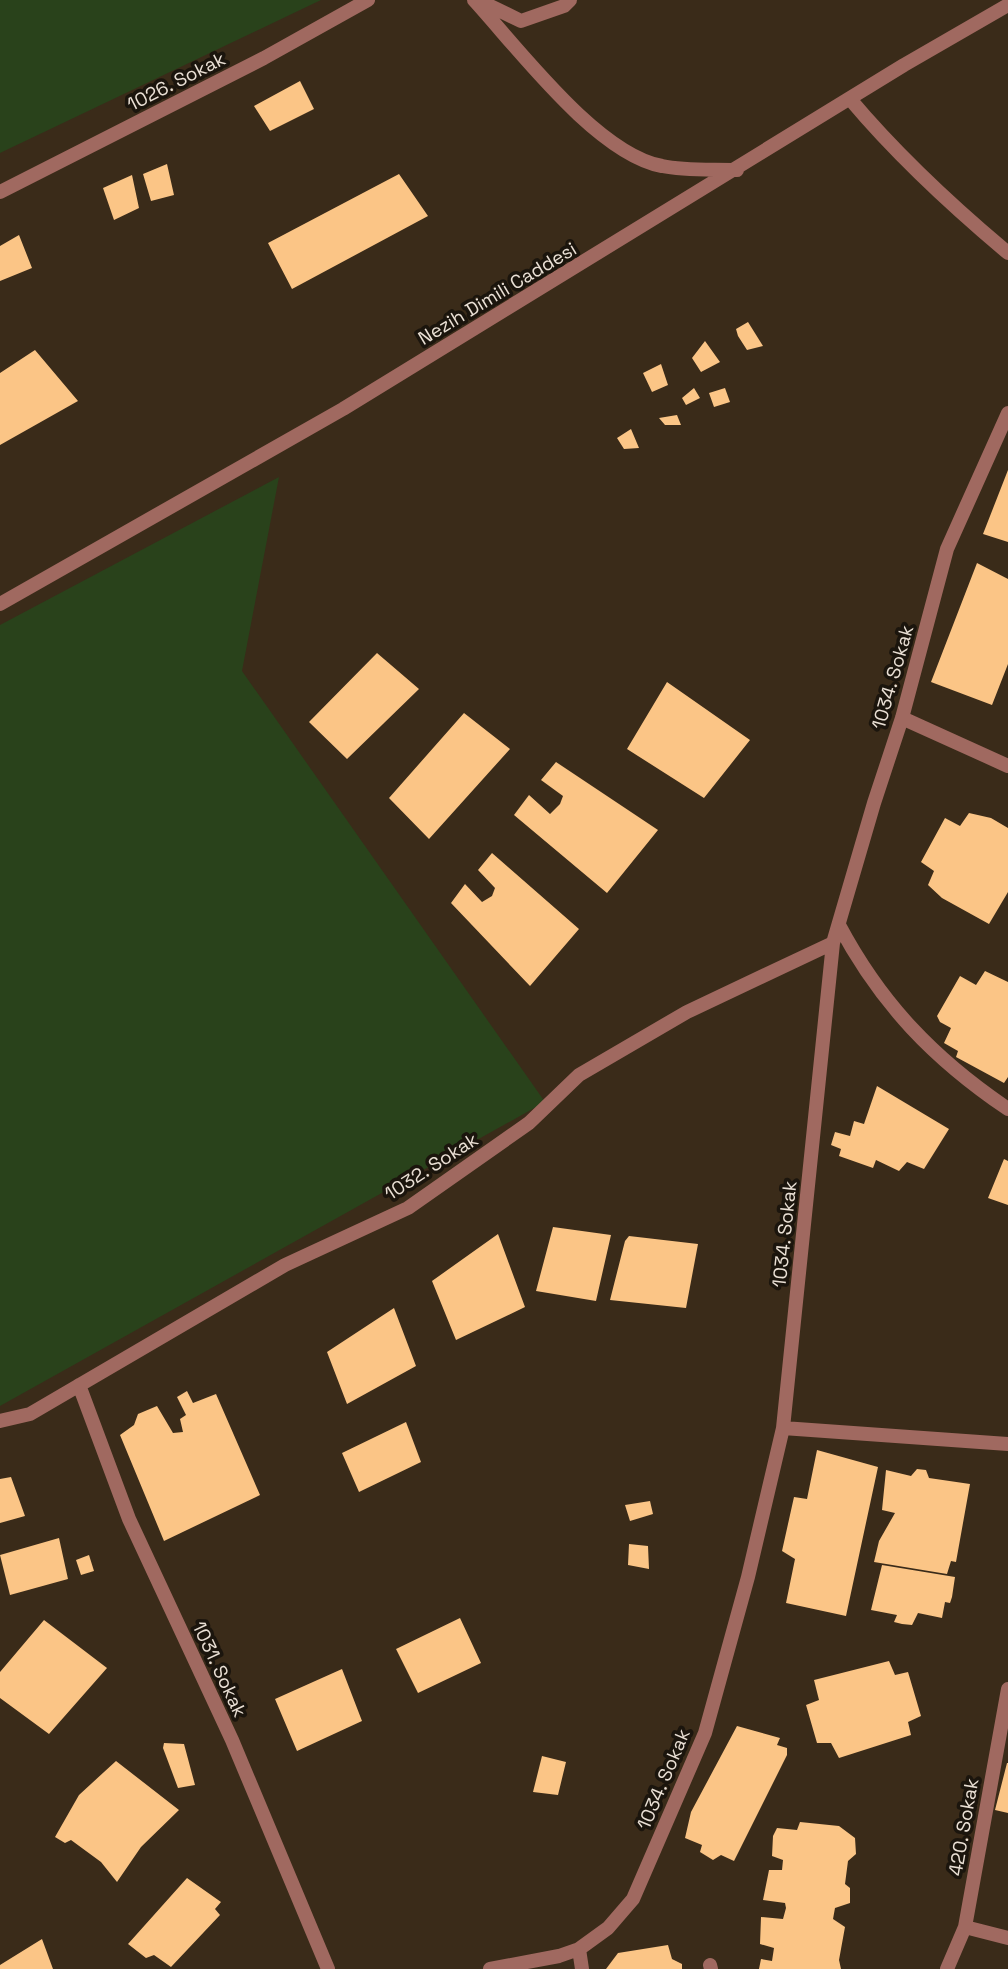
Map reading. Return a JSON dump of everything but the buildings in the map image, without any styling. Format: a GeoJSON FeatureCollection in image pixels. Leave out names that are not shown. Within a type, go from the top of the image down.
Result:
{"type":"FeatureCollection","features":[{"type":"Feature","properties":{"kind":"street","name":"1026. Sokak"},"geometry":{"type":"LineString","coordinates":[[0,192],[264,58],[368,0]]}},
{"type":"Feature","properties":{"kind":"street"},"geometry":{"type":"LineString","coordinates":[[476,0],[521,21],[564,6],[570,0]]}},
{"type":"Feature","properties":{"kind":"street"},"geometry":{"type":"LineString","coordinates":[[476,0],[573,109],[618,147],[660,166],[737,170]]}},
{"type":"Feature","properties":{"kind":"street","name":"Nezih Dimili Caddesi"},"geometry":{"type":"LineString","coordinates":[[0,604],[343,409],[1008,5]]}},
{"type":"Feature","properties":{"kind":"street"},"geometry":{"type":"LineString","coordinates":[[850,99],[876,129],[931,183],[1008,253]]}},
{"type":"Feature","properties":{"kind":"street","name":"1034. Sokak"},"geometry":{"type":"LineString","coordinates":[[490,1969],[559,1956],[579,1948],[608,1928],[632,1899],[705,1733],[748,1577],[783,1428],[833,943],[902,718],[947,549],[1008,413]]}},
{"type":"Feature","properties":{"kind":"street"},"geometry":{"type":"LineString","coordinates":[[902,718],[1008,766]]}},
{"type":"Feature","properties":{"kind":"street"},"geometry":{"type":"LineString","coordinates":[[839,925],[874,986],[905,1021],[939,1057],[1008,1109]]}},
{"type":"Feature","properties":{"kind":"street","name":"1032. Sokak"},"geometry":{"type":"LineString","coordinates":[[0,1421],[30,1414],[285,1265],[408,1208],[529,1123],[579,1075],[687,1012],[833,943]]}},
{"type":"Feature","properties":{"kind":"street","name":"1031. Sokak"},"geometry":{"type":"LineString","coordinates":[[79,1385],[129,1519],[232,1740],[328,1969]]}},
{"type":"Feature","properties":{"kind":"street"},"geometry":{"type":"LineString","coordinates":[[783,1428],[1008,1444]]}},
{"type":"Feature","properties":{"kind":"street","name":"420. Sokak"},"geometry":{"type":"LineString","coordinates":[[947,1969],[965,1927],[1008,1689]]}},
{"type":"Feature","properties":{"kind":"street"},"geometry":{"type":"LineString","coordinates":[[965,1927],[1008,1938]]}},
{"type":"Feature","properties":{"kind":"street"},"geometry":{"type":"LineString","coordinates":[[579,1948],[582,1969]]}},
{"type":"Feature","properties":{"kind":"green space"},"geometry":{"type":"Polygon","coordinates":[[[0,0],[321,0],[0,153],[0,0]]]}},
{"type":"Feature","properties":{"kind":"green space"},"geometry":{"type":"Polygon","coordinates":[[[279,477],[242,671],[545,1102],[0,1406],[0,625],[279,477]]]}}]}
